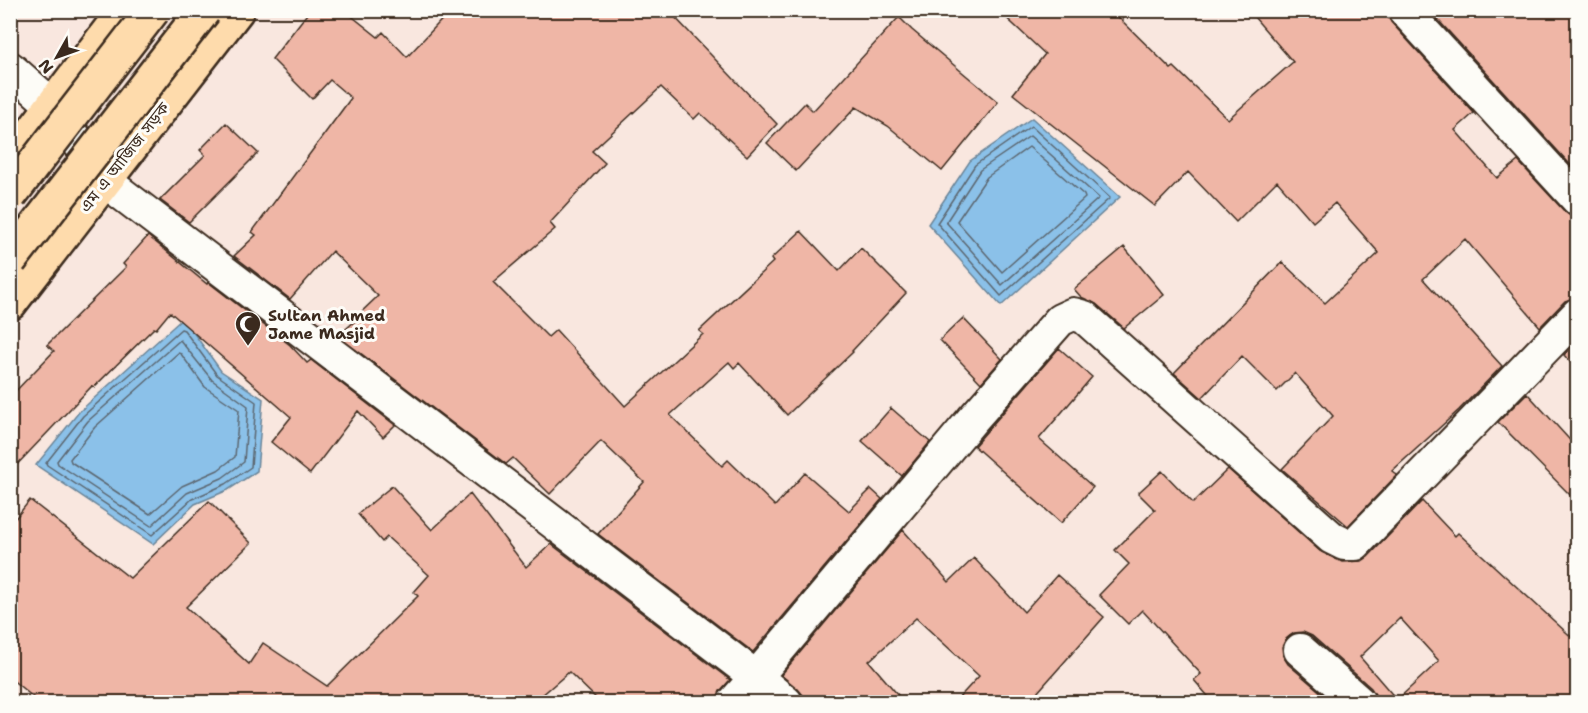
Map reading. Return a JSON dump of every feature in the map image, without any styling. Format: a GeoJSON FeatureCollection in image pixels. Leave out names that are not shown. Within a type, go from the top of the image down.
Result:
{"type":"FeatureCollection","features":[{"type":"Feature","properties":{"kind":"main road"},"geometry":{"type":"LineString","coordinates":[[10,162],[54,107],[125,10]]}},
{"type":"Feature","properties":{"kind":"main road"},"geometry":{"type":"LineString","coordinates":[[10,195],[153,10]]}},
{"type":"Feature","properties":{"kind":"main road"},"geometry":{"type":"LineString","coordinates":[[10,260],[204,10]]}},
{"type":"Feature","properties":{"kind":"main road","name":"এম এ আজিজ সড়ক"},"geometry":{"type":"LineString","coordinates":[[10,303],[237,10]]}},
{"type":"Feature","properties":{"kind":"street"},"geometry":{"type":"LineString","coordinates":[[1404,10],[1578,200]]}},
{"type":"Feature","properties":{"kind":"street"},"geometry":{"type":"LineString","coordinates":[[10,68],[54,107],[105,181],[786,702]]}},
{"type":"Feature","properties":{"kind":"street"},"geometry":{"type":"LineString","coordinates":[[734,702],[972,420],[1060,320],[1073,314],[1084,317],[1332,538],[1344,544],[1354,544],[1578,314]]}},
{"type":"Feature","properties":{"kind":"street"},"geometry":{"type":"LineString","coordinates":[[1300,650],[1359,702]]}},
{"type":"Feature","properties":{"kind":"water"},"geometry":{"type":"Polygon","coordinates":[[[1032,118],[1120,197],[1001,306],[928,224],[970,161],[1032,118]]]}},
{"type":"Feature","properties":{"kind":"water"},"geometry":{"type":"Polygon","coordinates":[[[183,318],[221,371],[263,399],[257,471],[228,490],[195,504],[153,544],[36,465],[79,412],[183,318]]]}},
{"type":"Feature","properties":{"kind":"building"},"geometry":{"type":"Polygon","coordinates":[[[310,10],[344,10],[378,37],[383,32],[407,57],[451,10],[668,10],[777,124],[747,156],[700,113],[694,119],[661,87],[592,151],[605,163],[550,223],[555,229],[493,282],[548,337],[556,330],[625,406],[703,334],[699,331],[773,262],[771,259],[801,231],[839,271],[861,248],[906,293],[853,352],[787,415],[739,363],[734,368],[729,362],[670,415],[722,466],[728,460],[775,506],[805,473],[849,511],[871,489],[882,499],[753,652],[598,534],[644,482],[601,441],[550,494],[513,458],[506,464],[338,336],[378,296],[332,251],[290,299],[234,256],[256,235],[252,232],[351,98],[330,80],[312,99],[272,59],[310,10]]]}},
{"type":"Feature","properties":{"kind":"building"},"geometry":{"type":"Polygon","coordinates":[[[998,10],[1111,10],[1171,69],[1174,67],[1228,119],[1293,62],[1248,10],[1386,10],[1391,22],[1474,113],[1455,130],[1497,178],[1518,161],[1565,212],[1572,217],[1578,217],[1578,297],[1565,301],[1540,327],[1465,239],[1423,279],[1502,366],[1459,410],[1392,471],[1397,475],[1348,526],[1282,469],[1333,416],[1295,373],[1277,391],[1242,356],[1202,398],[1174,373],[1282,262],[1325,303],[1379,253],[1335,203],[1313,222],[1277,181],[1236,222],[1188,172],[1155,206],[1013,94],[1045,54],[998,10]]]}},
{"type":"Feature","properties":{"kind":"building"},"geometry":{"type":"Polygon","coordinates":[[[1429,10],[1578,10],[1578,173],[1429,10]]]}},
{"type":"Feature","properties":{"kind":"building"},"geometry":{"type":"Polygon","coordinates":[[[899,17],[998,102],[942,171],[888,126],[856,107],[796,171],[767,143],[805,103],[813,111],[899,17]]]}},
{"type":"Feature","properties":{"kind":"building"},"geometry":{"type":"Polygon","coordinates":[[[226,123],[258,153],[189,222],[160,200],[205,155],[200,150],[226,123]]]}},
{"type":"Feature","properties":{"kind":"building"},"geometry":{"type":"Polygon","coordinates":[[[148,236],[207,284],[208,282],[290,345],[307,363],[311,360],[395,425],[383,437],[358,411],[310,474],[271,442],[291,417],[170,312],[156,329],[154,328],[94,387],[92,386],[10,472],[10,397],[54,351],[47,345],[126,267],[123,264],[148,236]]]}},
{"type":"Feature","properties":{"kind":"building"},"geometry":{"type":"Polygon","coordinates":[[[1124,247],[1164,295],[1124,328],[1096,304],[1081,297],[1074,289],[1124,247]]]}},
{"type":"Feature","properties":{"kind":"building"},"geometry":{"type":"Polygon","coordinates":[[[963,318],[1002,359],[981,383],[940,340],[963,318]]]}},
{"type":"Feature","properties":{"kind":"building"},"geometry":{"type":"Polygon","coordinates":[[[1578,340],[1578,371],[1564,355],[1578,340]]]}},
{"type":"Feature","properties":{"kind":"building"},"geometry":{"type":"Polygon","coordinates":[[[1059,348],[1092,377],[1039,439],[1093,487],[1061,523],[974,446],[1059,348]]]}},
{"type":"Feature","properties":{"kind":"building"},"geometry":{"type":"Polygon","coordinates":[[[1527,393],[1578,449],[1578,503],[1498,422],[1527,393]]]}},
{"type":"Feature","properties":{"kind":"building"},"geometry":{"type":"Polygon","coordinates":[[[891,408],[930,442],[902,476],[862,441],[891,408]]]}},
{"type":"Feature","properties":{"kind":"building"},"geometry":{"type":"Polygon","coordinates":[[[1228,469],[1320,551],[1343,562],[1362,561],[1368,557],[1422,501],[1455,536],[1458,533],[1578,643],[1578,702],[1377,702],[1371,688],[1312,636],[1303,632],[1294,633],[1286,639],[1282,647],[1283,656],[1288,664],[1332,702],[1213,702],[1194,680],[1201,674],[1142,610],[1128,624],[1099,595],[1129,564],[1115,550],[1155,510],[1138,493],[1162,471],[1193,503],[1228,469]],[[1400,618],[1360,657],[1397,700],[1439,661],[1400,618]]]}},
{"type":"Feature","properties":{"kind":"building"},"geometry":{"type":"Polygon","coordinates":[[[392,486],[432,530],[470,494],[526,567],[551,544],[730,680],[720,691],[717,702],[600,702],[569,672],[534,702],[39,702],[10,678],[10,525],[30,500],[130,578],[209,501],[251,543],[186,607],[249,664],[263,643],[327,686],[418,596],[414,592],[429,575],[387,537],[382,542],[358,514],[392,486]]]}},
{"type":"Feature","properties":{"kind":"building"},"geometry":{"type":"Polygon","coordinates":[[[903,530],[949,582],[974,558],[1024,612],[1057,575],[1104,617],[1029,702],[955,702],[979,676],[916,618],[869,661],[904,702],[804,702],[803,695],[798,689],[781,675],[903,530]]]}},
{"type":"Feature","properties":{"kind":"place","name":"Sultan Ahmed Jame Masjid"},"geometry":{"type":"Point","coordinates":[248,347]}}]}
